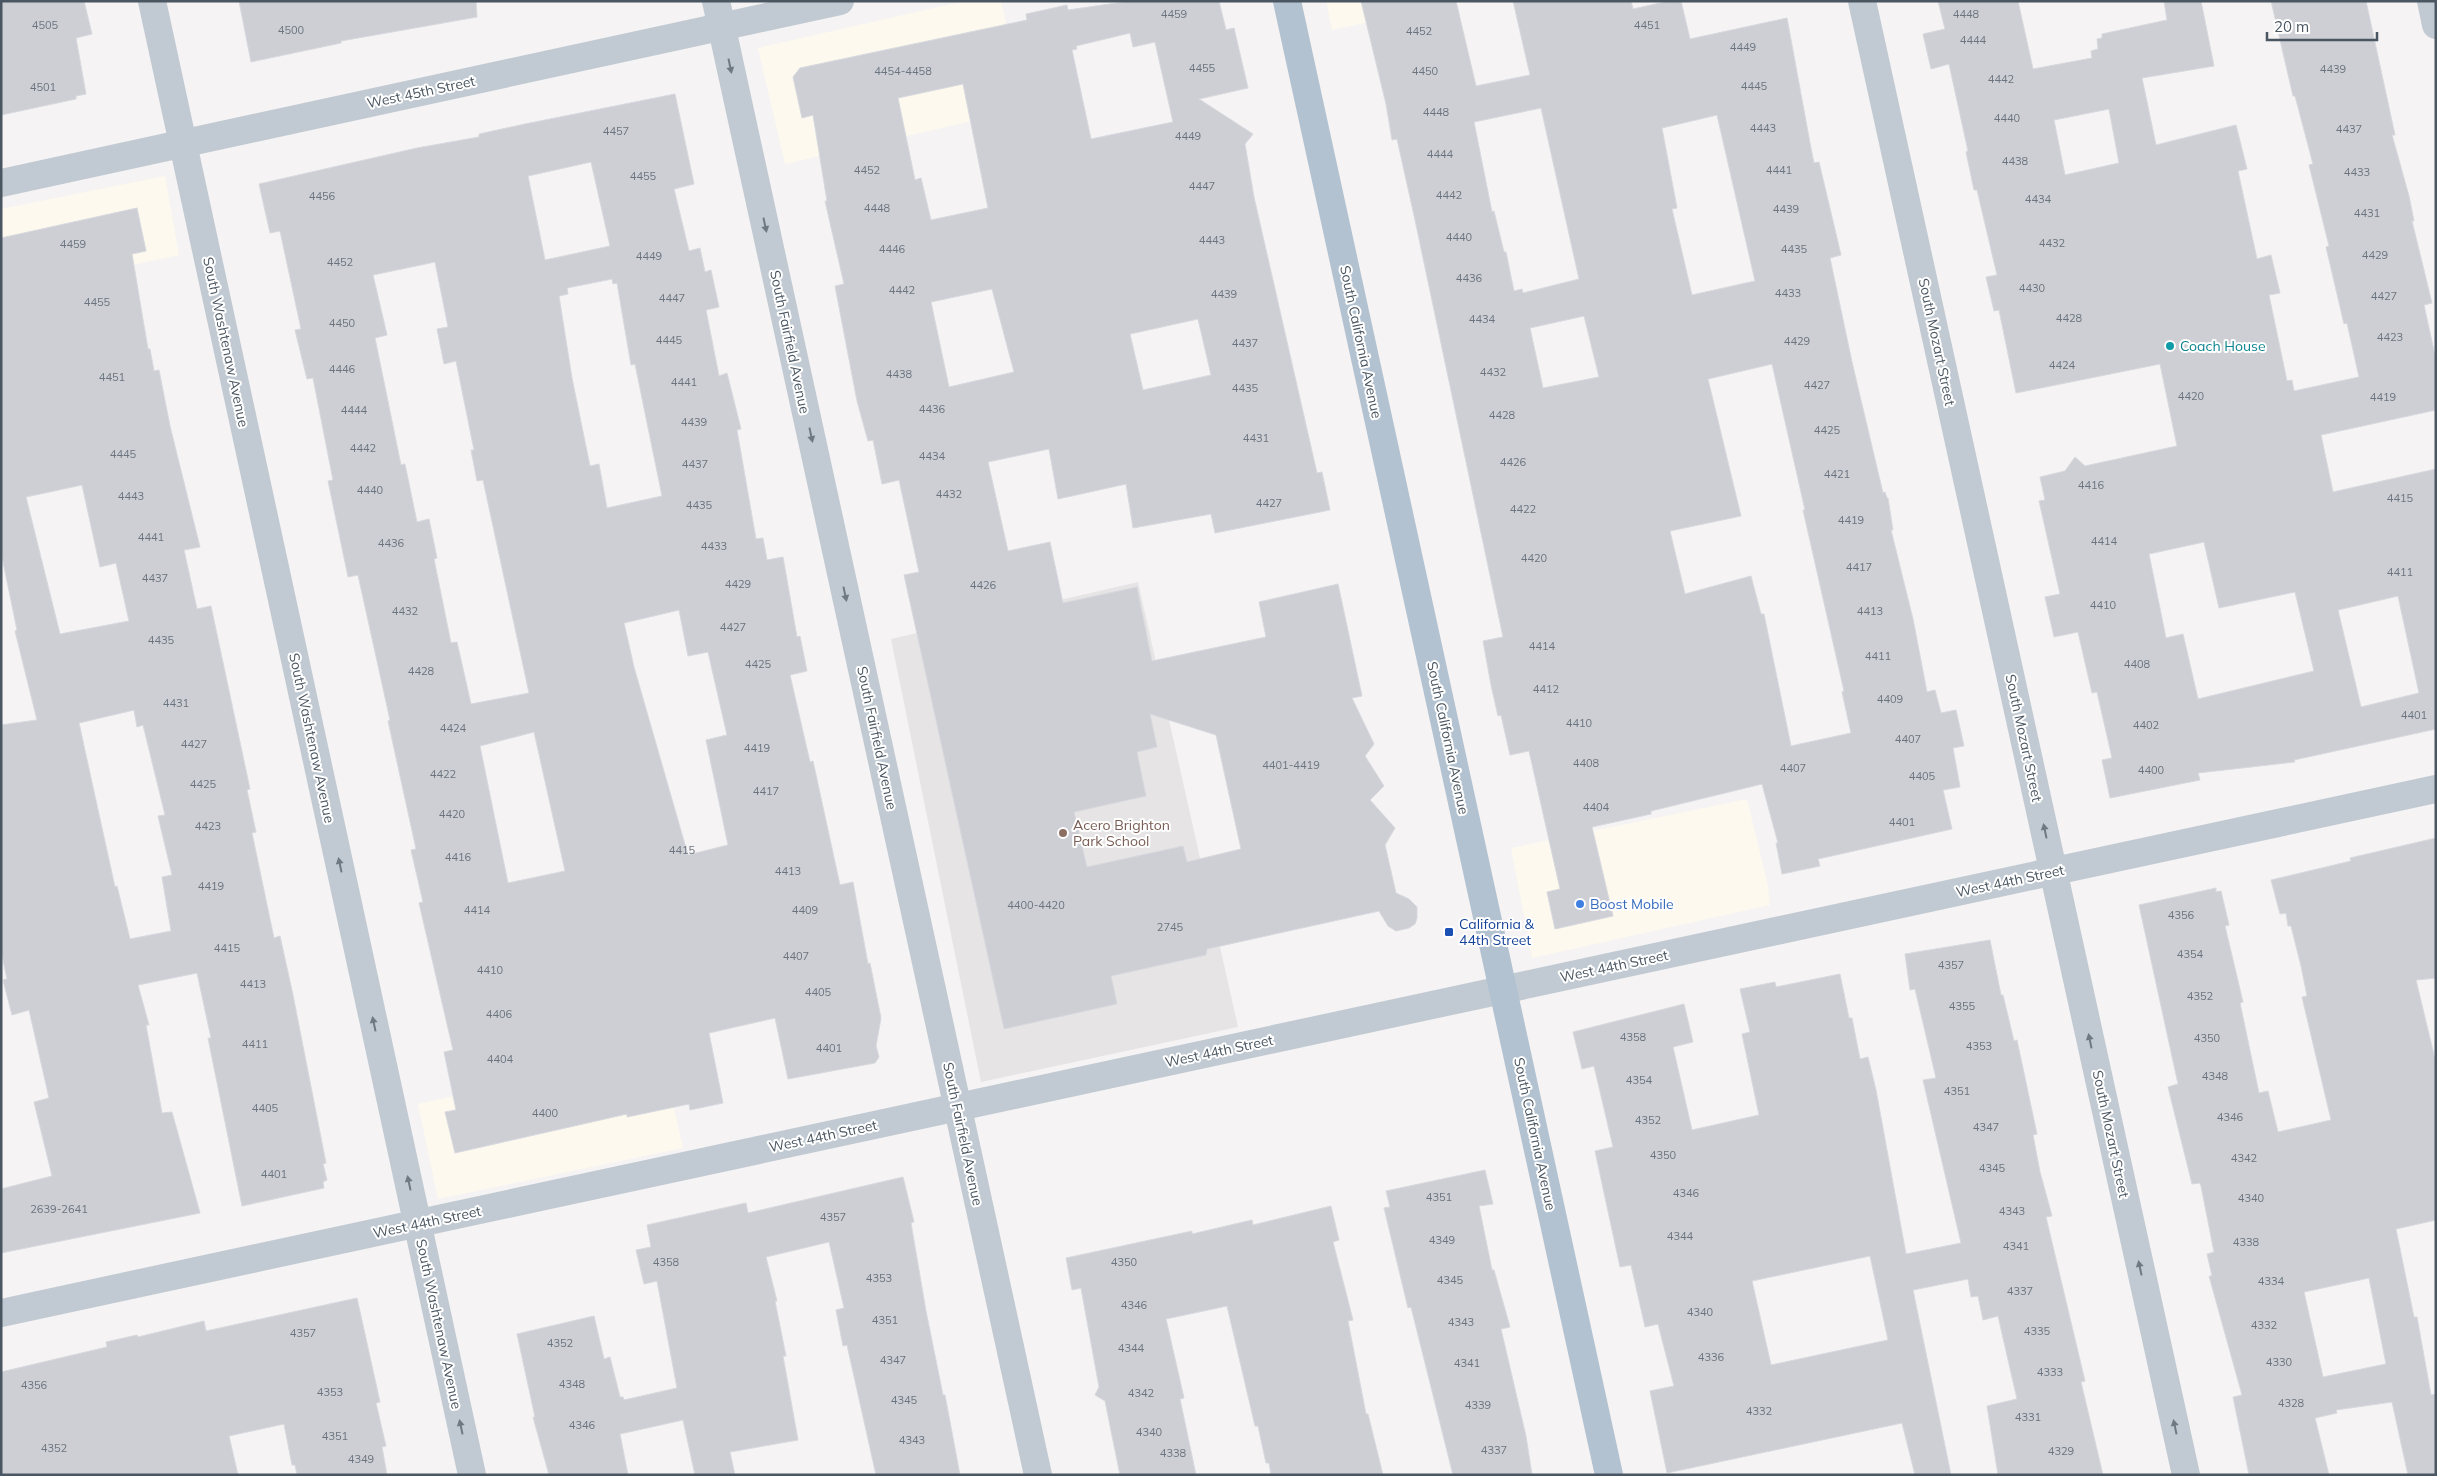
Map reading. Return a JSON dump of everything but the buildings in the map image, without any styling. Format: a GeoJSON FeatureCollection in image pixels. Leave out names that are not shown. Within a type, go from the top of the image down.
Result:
{"type":"FeatureCollection","features":[{"type":"Feature","properties":{"kind":"main road","name":"South California Avenue"},"geometry":{"type":"LineString","coordinates":[[1287,1],[1609,1475]]}},
{"type":"Feature","properties":{"kind":"street","name":"South Washtenaw Avenue"},"geometry":{"type":"LineString","coordinates":[[152,1],[472,1475]]}},
{"type":"Feature","properties":{"kind":"street","name":"West 45th Street"},"geometry":{"type":"LineString","coordinates":[[1,183],[183,144],[719,14],[840,1]]}},
{"type":"Feature","properties":{"kind":"street","name":"South Mozart Street"},"geometry":{"type":"LineString","coordinates":[[1862,1],[2186,1475]]}},
{"type":"Feature","properties":{"kind":"street"},"geometry":{"type":"LineString","coordinates":[[2431,1],[2436,24]]}},
{"type":"Feature","properties":{"kind":"street","name":"South Fairfield Avenue"},"geometry":{"type":"LineString","coordinates":[[719,14],[1038,1475]]}},
{"type":"Feature","properties":{"kind":"street","name":"West 44th Street"},"geometry":{"type":"LineString","coordinates":[[1,1313],[2436,789]]}},
{"type":"Feature","properties":{"kind":"shaded area"},"geometry":{"type":"Polygon","coordinates":[[[965,1],[1001,1],[1025,109],[785,164],[758,48],[965,1]]]}},
{"type":"Feature","properties":{"kind":"shaded area"},"geometry":{"type":"Polygon","coordinates":[[[1326,1],[1471,1],[1332,30],[1326,1]]]}},
{"type":"Feature","properties":{"kind":"shaded area"},"geometry":{"type":"Polygon","coordinates":[[[165,176],[179,255],[1,293],[1,209],[165,176]]]}},
{"type":"Feature","properties":{"kind":"shaded area","name":"Acero Brighton Park School"},"geometry":{"type":"Polygon","coordinates":[[[1138,582],[1238,1027],[981,1082],[891,639],[1138,582]]]}},
{"type":"Feature","properties":{"kind":"shaded area"},"geometry":{"type":"Polygon","coordinates":[[[1747,799],[1768,886],[1770,905],[1532,958],[1511,848],[1747,799]]]}},
{"type":"Feature","properties":{"kind":"shaded area"},"geometry":{"type":"Polygon","coordinates":[[[661,1050],[683,1148],[438,1199],[418,1104],[661,1050]]]}},
{"type":"Feature","properties":{"kind":"place","name":"Coach House"},"geometry":{"type":"Point","coordinates":[2170,346]}},
{"type":"Feature","properties":{"kind":"place","name":"Acero Brighton Park School"},"geometry":{"type":"Point","coordinates":[1063,833]}},
{"type":"Feature","properties":{"kind":"place","name":"Boost Mobile"},"geometry":{"type":"Point","coordinates":[1580,904]}},
{"type":"Feature","properties":{"kind":"place","name":"California & 44th Street"},"geometry":{"type":"Point","coordinates":[1449,932]}}]}
